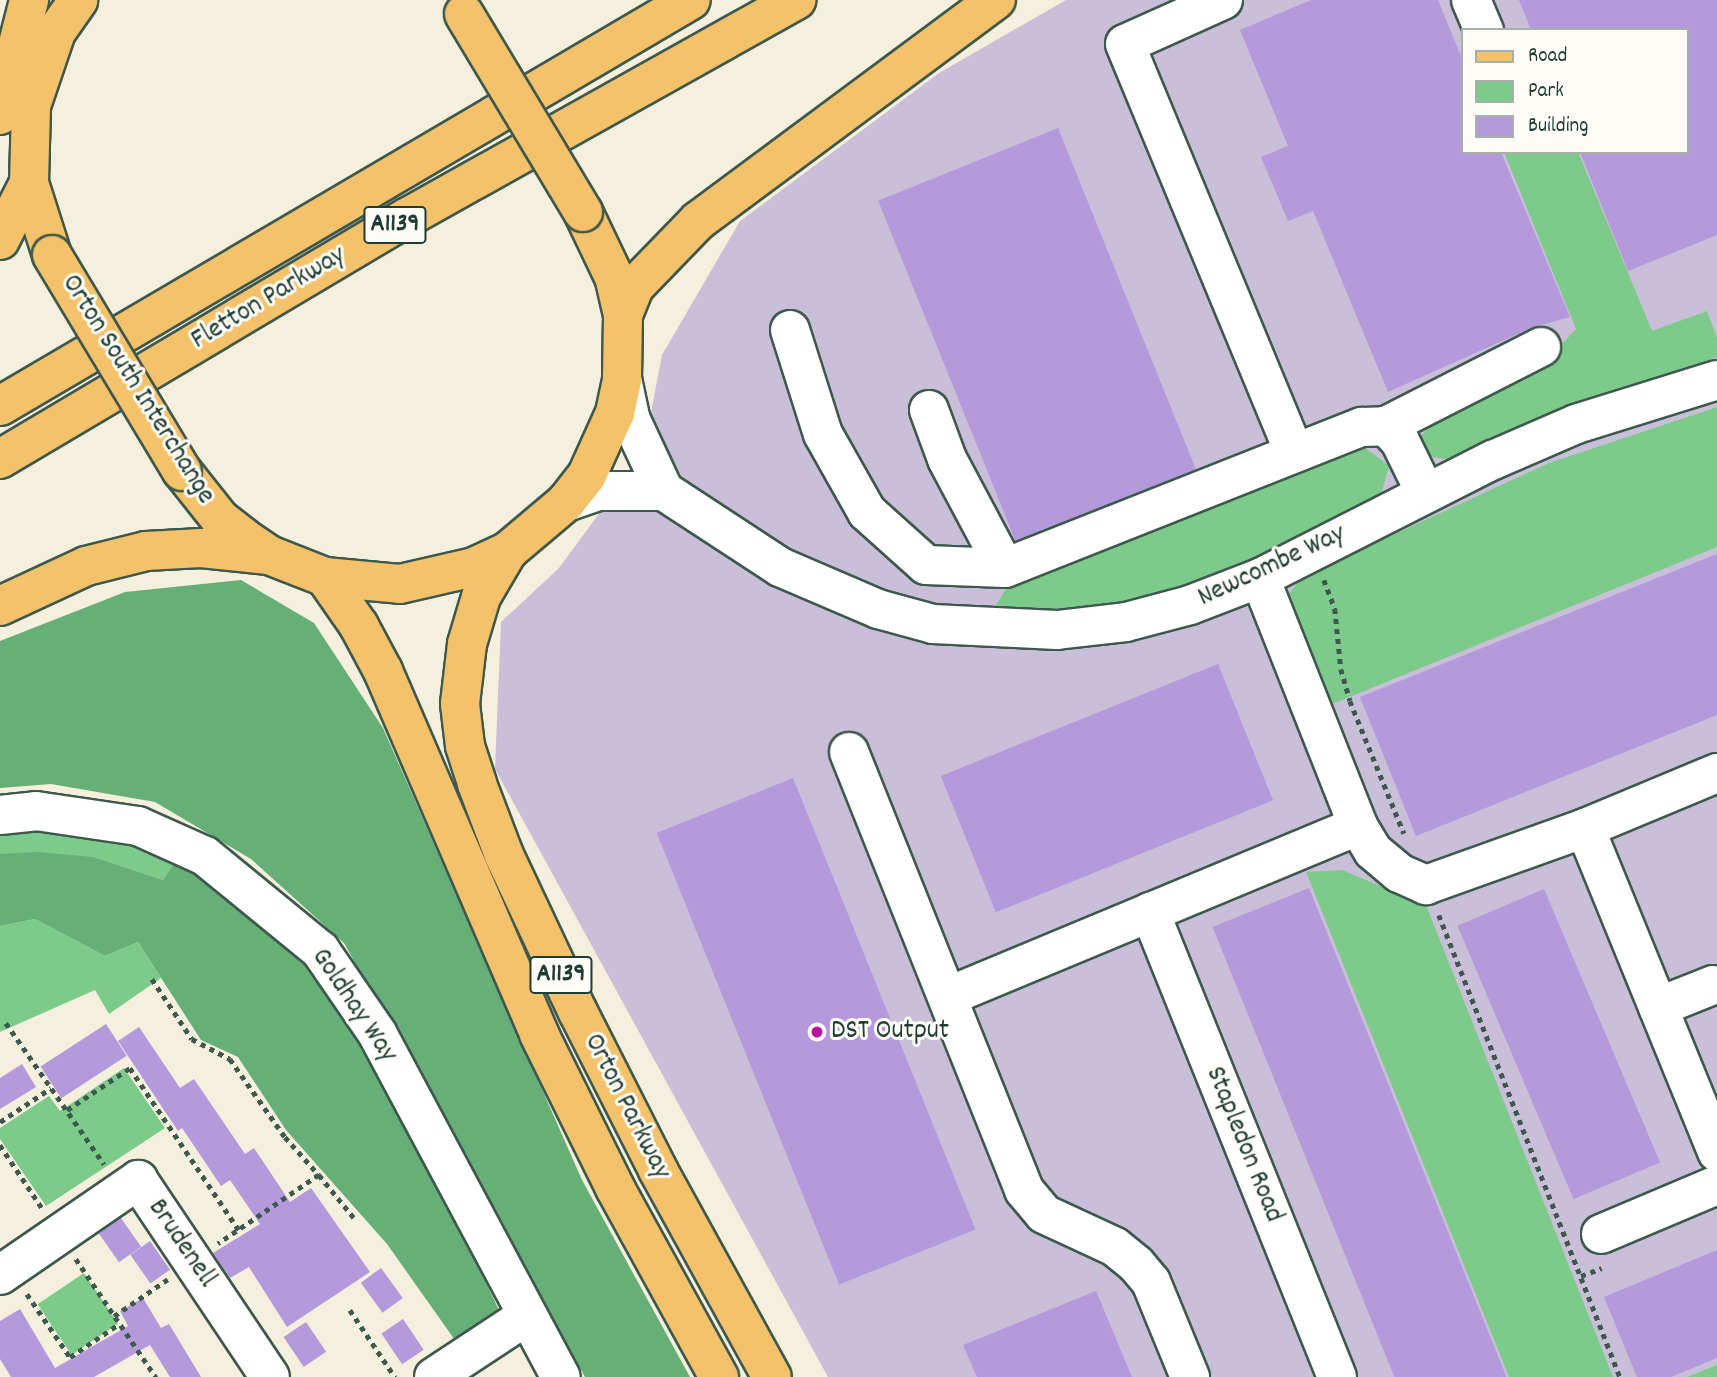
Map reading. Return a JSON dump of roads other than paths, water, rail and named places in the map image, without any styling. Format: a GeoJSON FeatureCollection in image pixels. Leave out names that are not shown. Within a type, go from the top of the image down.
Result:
{"type":"FeatureCollection","features":[{"type":"Feature","properties":{"kind":"main road"},"geometry":{"type":"LineString","coordinates":[[0,114],[29,0]]}},
{"type":"Feature","properties":{"kind":"main road","name":"Orton South Interchange"},"geometry":{"type":"LineString","coordinates":[[78,0],[61,16],[31,106],[29,183],[52,255],[182,471],[220,519],[269,555],[325,577],[362,584],[413,583],[474,568],[508,551],[566,502],[603,445],[622,379],[623,315],[611,267],[583,212],[459,7]]}},
{"type":"Feature","properties":{"kind":"main road","name":"Fletton Parkway"},"geometry":{"type":"LineString","coordinates":[[0,406],[691,0]]}},
{"type":"Feature","properties":{"kind":"main road","name":"Fletton Parkway"},"geometry":{"type":"LineString","coordinates":[[0,458],[408,217],[796,0]]}},
{"type":"Feature","properties":{"kind":"main road"},"geometry":{"type":"LineString","coordinates":[[623,315],[635,286],[698,221],[996,0]]}},
{"type":"Feature","properties":{"kind":"main road"},"geometry":{"type":"LineString","coordinates":[[0,240],[29,183]]}},
{"type":"Feature","properties":{"kind":"main road"},"geometry":{"type":"LineString","coordinates":[[0,606],[86,566],[146,551],[201,548],[269,555]]}},
{"type":"Feature","properties":{"kind":"main road","name":"Orton Parkway"},"geometry":{"type":"LineString","coordinates":[[508,551],[481,597],[467,644],[460,704],[465,746],[477,784],[505,855],[578,1012],[658,1170],[772,1377]]}},
{"type":"Feature","properties":{"kind":"main road","name":"Orton Parkway"},"geometry":{"type":"LineString","coordinates":[[325,577],[359,626],[383,671],[545,1046],[615,1188],[719,1377]]}},
{"type":"Feature","properties":{"kind":"street"},"geometry":{"type":"LineString","coordinates":[[1223,0],[1125,44],[1294,453]]}},
{"type":"Feature","properties":{"kind":"street"},"geometry":{"type":"LineString","coordinates":[[1471,0],[1483,28]]}},
{"type":"Feature","properties":{"kind":"street"},"geometry":{"type":"LineString","coordinates":[[790,330],[823,434],[867,512],[926,565],[1005,568],[1362,427],[1387,426],[1542,347]]}},
{"type":"Feature","properties":{"kind":"street","name":"Newcombe Way"},"geometry":{"type":"LineString","coordinates":[[622,379],[645,456],[664,491],[780,567],[822,589],[933,624],[1058,630],[1126,622],[1190,605],[1260,578],[1425,492],[1576,424],[1717,380]]}},
{"type":"Feature","properties":{"kind":"street"},"geometry":{"type":"LineString","coordinates":[[929,411],[947,459],[1005,568]]}},
{"type":"Feature","properties":{"kind":"street"},"geometry":{"type":"LineString","coordinates":[[1387,426],[1400,441],[1425,492]]}},
{"type":"Feature","properties":{"kind":"street"},"geometry":{"type":"LineString","coordinates":[[566,502],[609,490],[664,491]]}},
{"type":"Feature","properties":{"kind":"street"},"geometry":{"type":"LineString","coordinates":[[1260,578],[1358,826],[1382,858],[1399,873],[1426,885],[1585,828],[1717,773]]}},
{"type":"Feature","properties":{"kind":"street"},"geometry":{"type":"LineString","coordinates":[[849,752],[949,996],[1024,1190],[1044,1214],[1115,1247],[1136,1264],[1151,1282],[1190,1377]]}},
{"type":"Feature","properties":{"kind":"street","name":"Goldhay Way"},"geometry":{"type":"LineString","coordinates":[[0,815],[36,811],[138,825],[205,856],[320,950],[377,1033],[525,1317],[561,1377]]}},
{"type":"Feature","properties":{"kind":"street"},"geometry":{"type":"LineString","coordinates":[[949,996],[1358,826]]}},
{"type":"Feature","properties":{"kind":"street"},"geometry":{"type":"LineString","coordinates":[[1585,828],[1717,1152]]}},
{"type":"Feature","properties":{"kind":"street","name":"Stapledon Road"},"geometry":{"type":"LineString","coordinates":[[1150,912],[1337,1377]]}},
{"type":"Feature","properties":{"kind":"street"},"geometry":{"type":"LineString","coordinates":[[1658,1007],[1713,985]]}},
{"type":"Feature","properties":{"kind":"street","name":"Brudenell"},"geometry":{"type":"LineString","coordinates":[[5,1271],[138,1180],[270,1377]]}},
{"type":"Feature","properties":{"kind":"street"},"geometry":{"type":"LineString","coordinates":[[1601,1234],[1717,1185]]}},
{"type":"Feature","properties":{"kind":"street"},"geometry":{"type":"LineString","coordinates":[[434,1377],[525,1317]]}},
{"type":"Feature","properties":{"kind":"place","name":"DST Output"},"geometry":{"type":"Point","coordinates":[817,1032]}}]}
